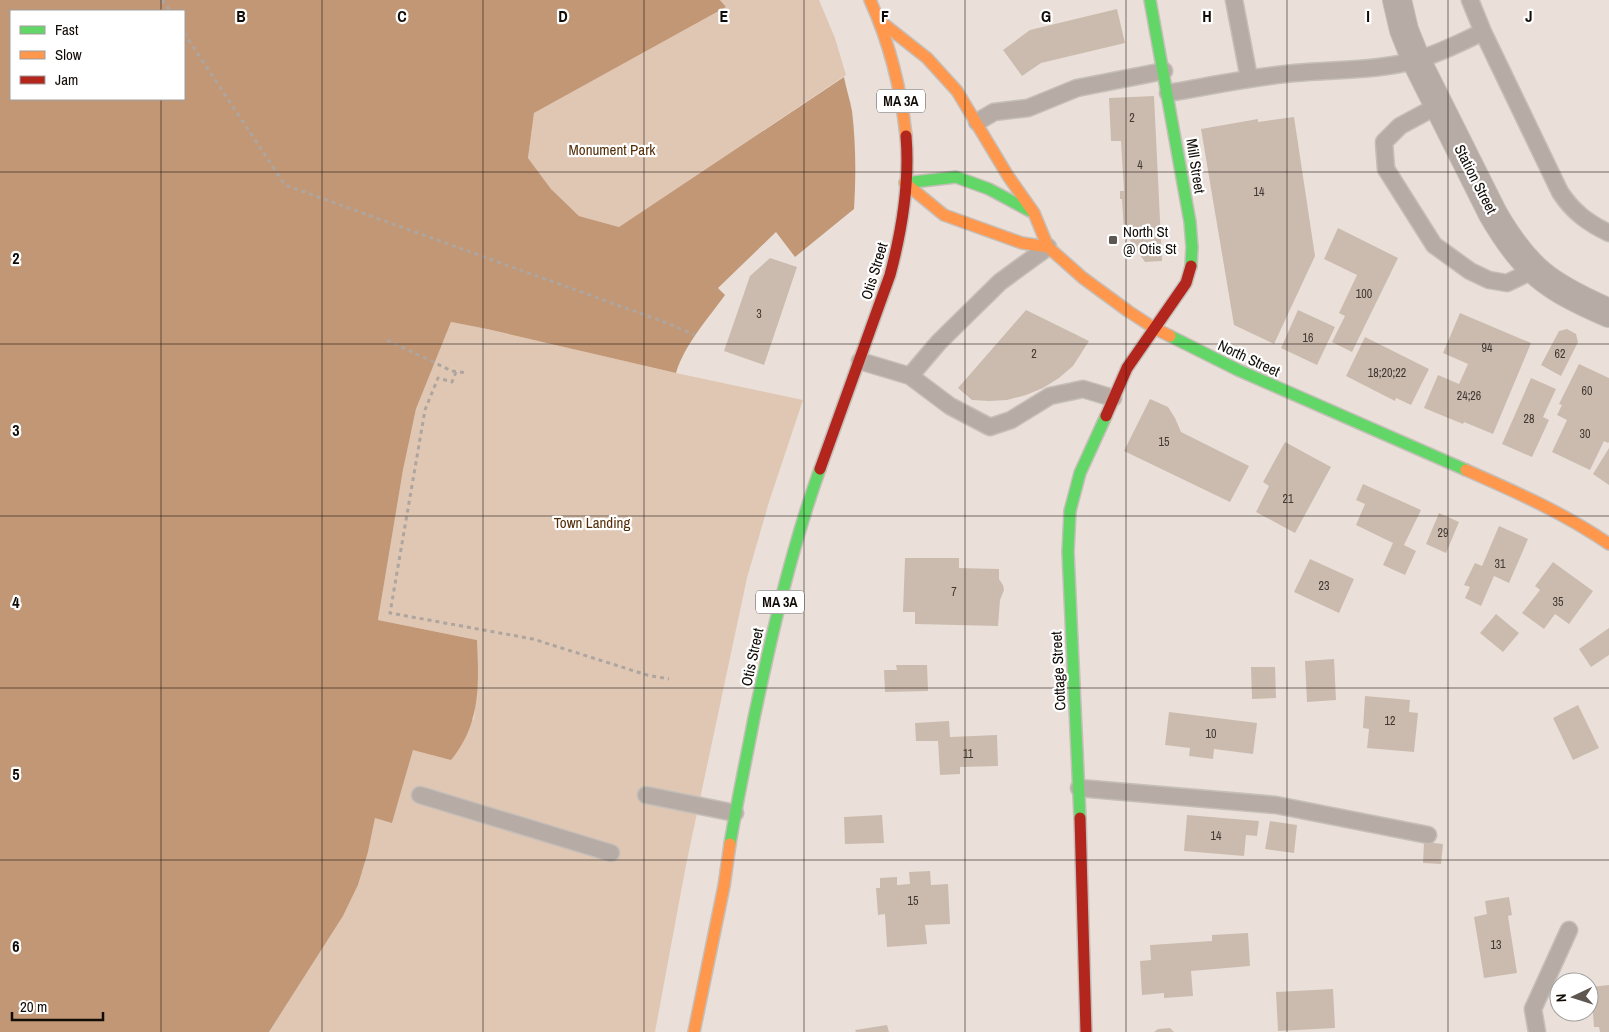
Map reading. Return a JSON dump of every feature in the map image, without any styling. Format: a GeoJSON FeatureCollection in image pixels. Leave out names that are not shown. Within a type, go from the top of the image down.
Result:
{"type":"FeatureCollection","features":[{"type":"Feature","properties":{"kind":"main road","name":"MA 3A"},"geometry":{"type":"LineString","coordinates":[[870,0],[880,21],[893,59],[900,88],[905,127],[905,183]]}},
{"type":"Feature","properties":{"kind":"main road","name":"Mill Street"},"geometry":{"type":"LineString","coordinates":[[1150,0],[1168,93],[1190,229],[1192,262],[1186,283],[1154,328]]}},
{"type":"Feature","properties":{"kind":"main road","name":"North Street"},"geometry":{"type":"LineString","coordinates":[[880,21],[927,58],[957,91],[1008,176],[1034,212],[1048,247],[1083,278],[1154,328],[1247,374],[1538,502],[1590,531],[1609,544]]}},
{"type":"Feature","properties":{"kind":"main road"},"geometry":{"type":"LineString","coordinates":[[905,183],[956,177],[988,189],[1034,212]]}},
{"type":"Feature","properties":{"kind":"main road"},"geometry":{"type":"LineString","coordinates":[[905,183],[944,215],[1022,243],[1048,247]]}},
{"type":"Feature","properties":{"kind":"main road","name":"Otis Street"},"geometry":{"type":"LineString","coordinates":[[694,1032],[724,886],[735,812],[783,587],[813,489],[893,264],[899,239],[905,183]]}},
{"type":"Feature","properties":{"kind":"main road","name":"Cottage Street"},"geometry":{"type":"LineString","coordinates":[[1086,1032],[1079,788],[1068,552],[1070,511],[1080,473],[1126,368],[1154,328]]}},
{"type":"Feature","properties":{"kind":"street","name":"Station Street"},"geometry":{"type":"LineString","coordinates":[[1397,0],[1404,30],[1416,60],[1493,214],[1517,252],[1550,284],[1609,313]]}},
{"type":"Feature","properties":{"kind":"lane"},"geometry":{"type":"LineString","coordinates":[[1234,0],[1249,78]]}},
{"type":"Feature","properties":{"kind":"lane"},"geometry":{"type":"LineString","coordinates":[[1470,0],[1483,32],[1560,192],[1568,204],[1580,216],[1597,228],[1609,233]]}},
{"type":"Feature","properties":{"kind":"lane"},"geometry":{"type":"LineString","coordinates":[[1168,93],[1249,78],[1392,65],[1416,60],[1441,51],[1483,32]]}},
{"type":"Feature","properties":{"kind":"lane"},"geometry":{"type":"LineString","coordinates":[[977,122],[994,112],[1028,108],[1076,88],[1164,71]]}},
{"type":"Feature","properties":{"kind":"lane"},"geometry":{"type":"LineString","coordinates":[[1439,105],[1400,126],[1384,142],[1386,169],[1434,245],[1470,271],[1489,280],[1507,283],[1534,270]]}},
{"type":"Feature","properties":{"kind":"lane"},"geometry":{"type":"LineString","coordinates":[[910,376],[939,342],[1000,282],[1048,247]]}},
{"type":"Feature","properties":{"kind":"lane"},"geometry":{"type":"LineString","coordinates":[[860,361],[910,376],[950,406],[990,427],[1011,420],[1050,396],[1083,389],[1113,398]]}},
{"type":"Feature","properties":{"kind":"lane"},"geometry":{"type":"LineString","coordinates":[[1079,788],[1276,804],[1428,836]]}},
{"type":"Feature","properties":{"kind":"lane"},"geometry":{"type":"LineString","coordinates":[[420,795],[611,853]]}},
{"type":"Feature","properties":{"kind":"lane"},"geometry":{"type":"LineString","coordinates":[[646,795],[735,812]]}},
{"type":"Feature","properties":{"kind":"lane"},"geometry":{"type":"LineString","coordinates":[[1537,1032],[1533,1009],[1569,930]]}},
{"type":"Feature","properties":{"kind":"path"},"geometry":{"type":"LineString","coordinates":[[185,35],[285,185],[667,323],[695,335]]}},
{"type":"Feature","properties":{"kind":"path"},"geometry":{"type":"LineString","coordinates":[[387,340],[456,372],[467,373]]}},
{"type":"Feature","properties":{"kind":"path"},"geometry":{"type":"LineString","coordinates":[[456,372],[452,382],[438,378],[425,410],[390,613],[533,639],[646,674],[669,679]]}},
{"type":"Feature","properties":{"kind":"green space","name":"Monument Park"},"geometry":{"type":"Polygon","coordinates":[[[720,0],[819,0],[835,38],[846,75],[619,227],[579,216],[551,189],[528,158],[534,113],[726,7],[720,0]]]}},
{"type":"Feature","properties":{"kind":"green space","name":"Town Landing"},"geometry":{"type":"Polygon","coordinates":[[[451,322],[803,400],[769,502],[747,578],[686,865],[655,1032],[269,1032],[343,916],[358,885],[368,852],[375,817],[392,822],[413,749],[474,719],[478,676],[477,640],[378,620],[403,470],[416,409],[451,322]]]}},
{"type":"Feature","properties":{"kind":"shaded area"},"geometry":{"type":"Polygon","coordinates":[[[0,0],[720,0],[726,7],[534,113],[528,158],[551,189],[579,216],[619,227],[844,77],[852,111],[854,136],[854,209],[795,257],[776,232],[718,288],[725,295],[691,342],[676,373],[451,322],[416,409],[403,470],[378,620],[477,640],[478,688],[473,718],[461,746],[451,760],[413,750],[392,823],[375,818],[368,852],[358,885],[343,916],[269,1032],[0,1032],[0,0]]]}},
{"type":"Feature","properties":{"kind":"building"},"geometry":{"type":"Polygon","coordinates":[[[1117,9],[1125,43],[1041,63],[1022,76],[1003,50],[1030,30],[1117,9]]]}},
{"type":"Feature","properties":{"kind":"building"},"geometry":{"type":"Polygon","coordinates":[[[1154,96],[1162,261],[1145,262],[1124,232],[1122,199],[1120,199],[1120,191],[1124,191],[1121,141],[1111,141],[1109,98],[1154,96]]]}},
{"type":"Feature","properties":{"kind":"building"},"geometry":{"type":"Polygon","coordinates":[[[1294,117],[1315,256],[1274,344],[1234,325],[1201,129],[1258,119],[1258,122],[1294,117]]]}},
{"type":"Feature","properties":{"kind":"building"},"geometry":{"type":"Polygon","coordinates":[[[1338,228],[1398,258],[1352,352],[1332,342],[1345,316],[1339,313],[1357,275],[1324,259],[1338,228]]]}},
{"type":"Feature","properties":{"kind":"building"},"geometry":{"type":"Polygon","coordinates":[[[770,258],[797,267],[764,365],[724,351],[750,276],[770,258]]]}},
{"type":"Feature","properties":{"kind":"building"},"geometry":{"type":"Polygon","coordinates":[[[1026,310],[1089,341],[1073,366],[1043,388],[1007,400],[972,400],[958,388],[1026,310]]]}},
{"type":"Feature","properties":{"kind":"building"},"geometry":{"type":"Polygon","coordinates":[[[1298,310],[1335,327],[1317,365],[1281,348],[1298,310]]]}},
{"type":"Feature","properties":{"kind":"building"},"geometry":{"type":"Polygon","coordinates":[[[1460,313],[1531,343],[1493,434],[1424,408],[1438,375],[1459,384],[1468,364],[1443,353],[1460,313]]]}},
{"type":"Feature","properties":{"kind":"building"},"geometry":{"type":"Polygon","coordinates":[[[1567,329],[1576,334],[1578,342],[1561,376],[1541,365],[1559,331],[1567,329]]]}},
{"type":"Feature","properties":{"kind":"building"},"geometry":{"type":"Polygon","coordinates":[[[1365,337],[1429,369],[1411,405],[1396,398],[1395,401],[1346,376],[1365,337]]]}},
{"type":"Feature","properties":{"kind":"building"},"geometry":{"type":"Polygon","coordinates":[[[1579,364],[1609,378],[1609,442],[1604,441],[1590,470],[1552,452],[1567,420],[1557,415],[1562,405],[1559,404],[1579,364]]]}},
{"type":"Feature","properties":{"kind":"building"},"geometry":{"type":"Polygon","coordinates":[[[1531,378],[1556,389],[1543,417],[1549,420],[1532,457],[1502,444],[1531,378]]]}},
{"type":"Feature","properties":{"kind":"building"},"geometry":{"type":"Polygon","coordinates":[[[1150,399],[1168,407],[1181,432],[1249,466],[1230,502],[1124,451],[1150,399]]]}},
{"type":"Feature","properties":{"kind":"building"},"geometry":{"type":"Polygon","coordinates":[[[1285,442],[1331,467],[1295,533],[1256,512],[1269,486],[1263,482],[1285,442]]]}},
{"type":"Feature","properties":{"kind":"building"},"geometry":{"type":"Polygon","coordinates":[[[1609,448],[1609,485],[1593,474],[1609,448]]]}},
{"type":"Feature","properties":{"kind":"building"},"geometry":{"type":"Polygon","coordinates":[[[1363,484],[1421,510],[1404,545],[1416,551],[1405,575],[1383,565],[1393,543],[1356,525],[1365,504],[1356,500],[1363,484]]]}},
{"type":"Feature","properties":{"kind":"building"},"geometry":{"type":"Polygon","coordinates":[[[1439,513],[1459,522],[1446,553],[1426,544],[1439,513]]]}},
{"type":"Feature","properties":{"kind":"building"},"geometry":{"type":"Polygon","coordinates":[[[1499,526],[1528,539],[1509,583],[1494,576],[1481,606],[1465,598],[1470,587],[1464,585],[1475,563],[1482,566],[1499,526]]]}},
{"type":"Feature","properties":{"kind":"building"},"geometry":{"type":"Polygon","coordinates":[[[905,558],[959,558],[959,568],[999,569],[999,579],[1004,590],[1000,600],[998,626],[915,624],[915,612],[903,612],[905,558]]]}},
{"type":"Feature","properties":{"kind":"building"},"geometry":{"type":"Polygon","coordinates":[[[1310,559],[1354,579],[1339,613],[1294,592],[1310,559]]]}},
{"type":"Feature","properties":{"kind":"building"},"geometry":{"type":"Polygon","coordinates":[[[1553,562],[1593,591],[1569,624],[1555,614],[1544,629],[1522,613],[1540,590],[1535,586],[1553,562]]]}},
{"type":"Feature","properties":{"kind":"building"},"geometry":{"type":"Polygon","coordinates":[[[1496,614],[1519,633],[1503,652],[1480,633],[1496,614]]]}},
{"type":"Feature","properties":{"kind":"building"},"geometry":{"type":"Polygon","coordinates":[[[1609,628],[1609,655],[1591,667],[1579,649],[1609,628]]]}},
{"type":"Feature","properties":{"kind":"building"},"geometry":{"type":"Polygon","coordinates":[[[1334,659],[1336,700],[1307,702],[1305,661],[1334,659]]]}},
{"type":"Feature","properties":{"kind":"building"},"geometry":{"type":"Polygon","coordinates":[[[896,665],[927,665],[928,691],[885,692],[884,670],[897,670],[896,665]]]}},
{"type":"Feature","properties":{"kind":"building"},"geometry":{"type":"Polygon","coordinates":[[[1251,667],[1275,667],[1276,698],[1252,699],[1251,667]]]}},
{"type":"Feature","properties":{"kind":"building"},"geometry":{"type":"Polygon","coordinates":[[[1365,696],[1410,700],[1409,712],[1418,713],[1414,752],[1367,748],[1369,729],[1363,728],[1365,696]]]}},
{"type":"Feature","properties":{"kind":"building"},"geometry":{"type":"Polygon","coordinates":[[[1578,705],[1599,748],[1573,760],[1553,718],[1578,705]]]}},
{"type":"Feature","properties":{"kind":"building"},"geometry":{"type":"Polygon","coordinates":[[[1169,712],[1257,723],[1253,754],[1214,749],[1213,759],[1189,756],[1190,748],[1165,745],[1169,712]]]}},
{"type":"Feature","properties":{"kind":"building"},"geometry":{"type":"Polygon","coordinates":[[[949,721],[950,737],[997,735],[998,766],[960,767],[960,774],[940,775],[938,741],[916,741],[915,723],[949,721]]]}},
{"type":"Feature","properties":{"kind":"building"},"geometry":{"type":"Polygon","coordinates":[[[882,815],[884,843],[845,844],[844,817],[882,815]]]}},
{"type":"Feature","properties":{"kind":"building"},"geometry":{"type":"Polygon","coordinates":[[[1187,815],[1259,821],[1257,836],[1246,835],[1244,856],[1184,851],[1187,815]]]}},
{"type":"Feature","properties":{"kind":"building"},"geometry":{"type":"Polygon","coordinates":[[[1270,821],[1297,825],[1294,853],[1265,849],[1270,821]]]}},
{"type":"Feature","properties":{"kind":"building"},"geometry":{"type":"Polygon","coordinates":[[[1424,842],[1443,844],[1441,864],[1423,863],[1424,842]]]}},
{"type":"Feature","properties":{"kind":"building"},"geometry":{"type":"Polygon","coordinates":[[[930,871],[931,885],[948,884],[950,924],[925,925],[927,944],[887,947],[885,914],[878,915],[876,888],[880,888],[880,878],[897,877],[897,885],[910,884],[909,872],[930,871]]]}},
{"type":"Feature","properties":{"kind":"building"},"geometry":{"type":"Polygon","coordinates":[[[1509,897],[1512,915],[1508,916],[1517,973],[1484,978],[1474,917],[1487,914],[1485,901],[1509,897]]]}},
{"type":"Feature","properties":{"kind":"building"},"geometry":{"type":"Polygon","coordinates":[[[1248,933],[1250,966],[1191,971],[1193,996],[1164,998],[1164,993],[1142,995],[1140,961],[1151,960],[1150,945],[1212,941],[1212,935],[1248,933]]]}},
{"type":"Feature","properties":{"kind":"building"},"geometry":{"type":"Polygon","coordinates":[[[1609,985],[1609,1032],[1600,1032],[1599,1027],[1594,1027],[1594,1022],[1599,1022],[1599,986],[1609,985]]]}},
{"type":"Feature","properties":{"kind":"building"},"geometry":{"type":"Polygon","coordinates":[[[1333,989],[1335,1028],[1278,1031],[1276,992],[1333,989]]]}},
{"type":"Feature","properties":{"kind":"building"},"geometry":{"type":"Polygon","coordinates":[[[887,1025],[889,1032],[856,1032],[855,1030],[887,1025]]]}},
{"type":"Feature","properties":{"kind":"building"},"geometry":{"type":"Polygon","coordinates":[[[1170,1028],[1174,1032],[1154,1032],[1158,1029],[1170,1028]]]}},
{"type":"Feature","properties":{"kind":"traffic: fast"},"geometry":{"type":"LineString","coordinates":[[1150,0],[1190,222],[1191,266]]}},
{"type":"Feature","properties":{"kind":"traffic: fast"},"geometry":{"type":"LineString","coordinates":[[905,183],[956,177],[989,189],[1030,211]]}},
{"type":"Feature","properties":{"kind":"traffic: fast"},"geometry":{"type":"LineString","coordinates":[[1170,336],[1238,370],[1466,470]]}},
{"type":"Feature","properties":{"kind":"traffic: fast"},"geometry":{"type":"LineString","coordinates":[[1080,818],[1068,552],[1070,511],[1080,473],[1106,416]]}},
{"type":"Feature","properties":{"kind":"traffic: fast"},"geometry":{"type":"LineString","coordinates":[[730,844],[754,718],[775,623],[800,530],[820,469]]}},
{"type":"Feature","properties":{"kind":"traffic: slow"},"geometry":{"type":"LineString","coordinates":[[870,0],[894,66],[906,136]]}},
{"type":"Feature","properties":{"kind":"traffic: slow"},"geometry":{"type":"LineString","coordinates":[[880,21],[927,58],[957,91],[1008,176],[1034,213],[1048,247],[1083,278],[1128,311],[1170,336]]}},
{"type":"Feature","properties":{"kind":"traffic: slow"},"geometry":{"type":"LineString","coordinates":[[905,183],[944,215],[1022,243],[1048,247]]}},
{"type":"Feature","properties":{"kind":"traffic: slow"},"geometry":{"type":"LineString","coordinates":[[1466,470],[1557,513],[1609,544]]}},
{"type":"Feature","properties":{"kind":"traffic: slow"},"geometry":{"type":"LineString","coordinates":[[694,1032],[724,886],[730,844]]}},
{"type":"Feature","properties":{"kind":"traffic: jam"},"geometry":{"type":"LineString","coordinates":[[820,469],[890,275],[898,241],[906,189],[906,136]]}},
{"type":"Feature","properties":{"kind":"traffic: jam"},"geometry":{"type":"LineString","coordinates":[[1106,416],[1127,368],[1186,283],[1191,266]]}},
{"type":"Feature","properties":{"kind":"traffic: jam"},"geometry":{"type":"LineString","coordinates":[[1080,818],[1086,1032]]}},
{"type":"Feature","properties":{"kind":"place","name":"North St @ Otis St"},"geometry":{"type":"Point","coordinates":[1113,240]}}]}
